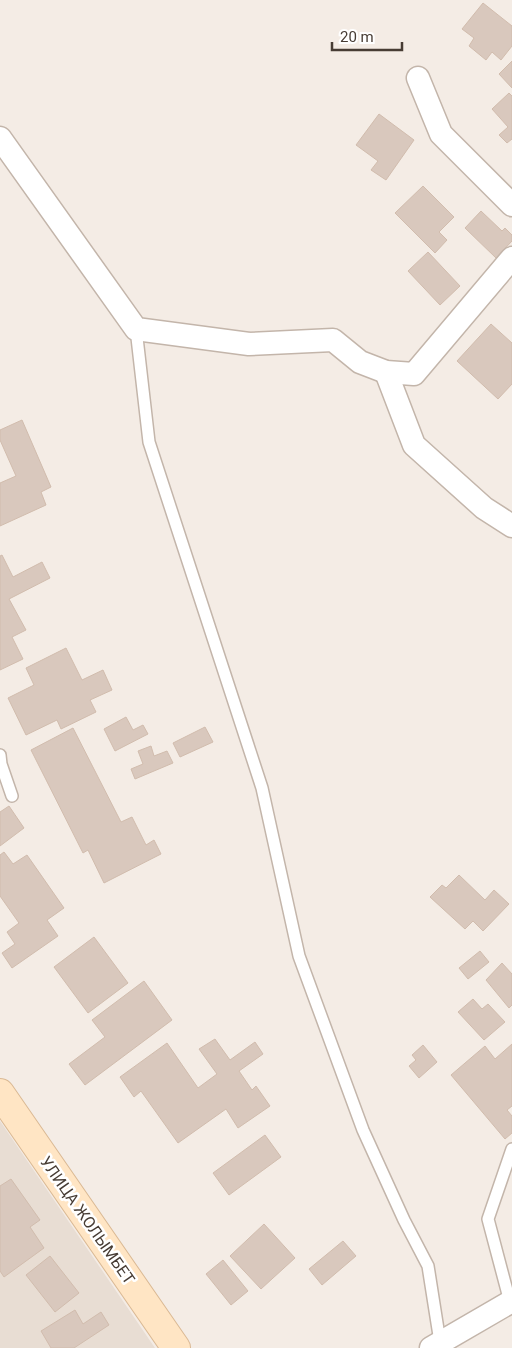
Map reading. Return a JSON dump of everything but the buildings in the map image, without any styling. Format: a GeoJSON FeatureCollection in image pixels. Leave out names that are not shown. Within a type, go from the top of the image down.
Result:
{"type":"FeatureCollection","features":[{"type":"Feature","properties":{"kind":"street"},"geometry":{"type":"LineString","coordinates":[[418,78],[441,134],[512,205]]}},
{"type":"Feature","properties":{"kind":"street"},"geometry":{"type":"LineString","coordinates":[[0,138],[136,329],[249,344],[333,340],[360,362],[386,372],[414,374],[512,258]]}},
{"type":"Feature","properties":{"kind":"street"},"geometry":{"type":"LineString","coordinates":[[386,372],[414,445],[484,508],[512,526]]}},
{"type":"Feature","properties":{"kind":"street","name":"УЛИЦА ЖОЛЫМБЕТ"},"geometry":{"type":"LineString","coordinates":[[0,1093],[176,1348]]}},
{"type":"Feature","properties":{"kind":"street"},"geometry":{"type":"LineString","coordinates":[[436,1345],[511,1301]]}},
{"type":"Feature","properties":{"kind":"lane"},"geometry":{"type":"LineString","coordinates":[[136,329],[148,442],[262,788],[299,956],[363,1130],[404,1220],[428,1266],[436,1345]]}},
{"type":"Feature","properties":{"kind":"lane"},"geometry":{"type":"LineString","coordinates":[[0,761],[12,796]]}},
{"type":"Feature","properties":{"kind":"lane"},"geometry":{"type":"LineString","coordinates":[[511,1301],[488,1219],[512,1149]]}},
{"type":"Feature","properties":{"kind":"shaded area"},"geometry":{"type":"Polygon","coordinates":[[[0,1121],[155,1348],[0,1348],[0,1121]]]}}]}
